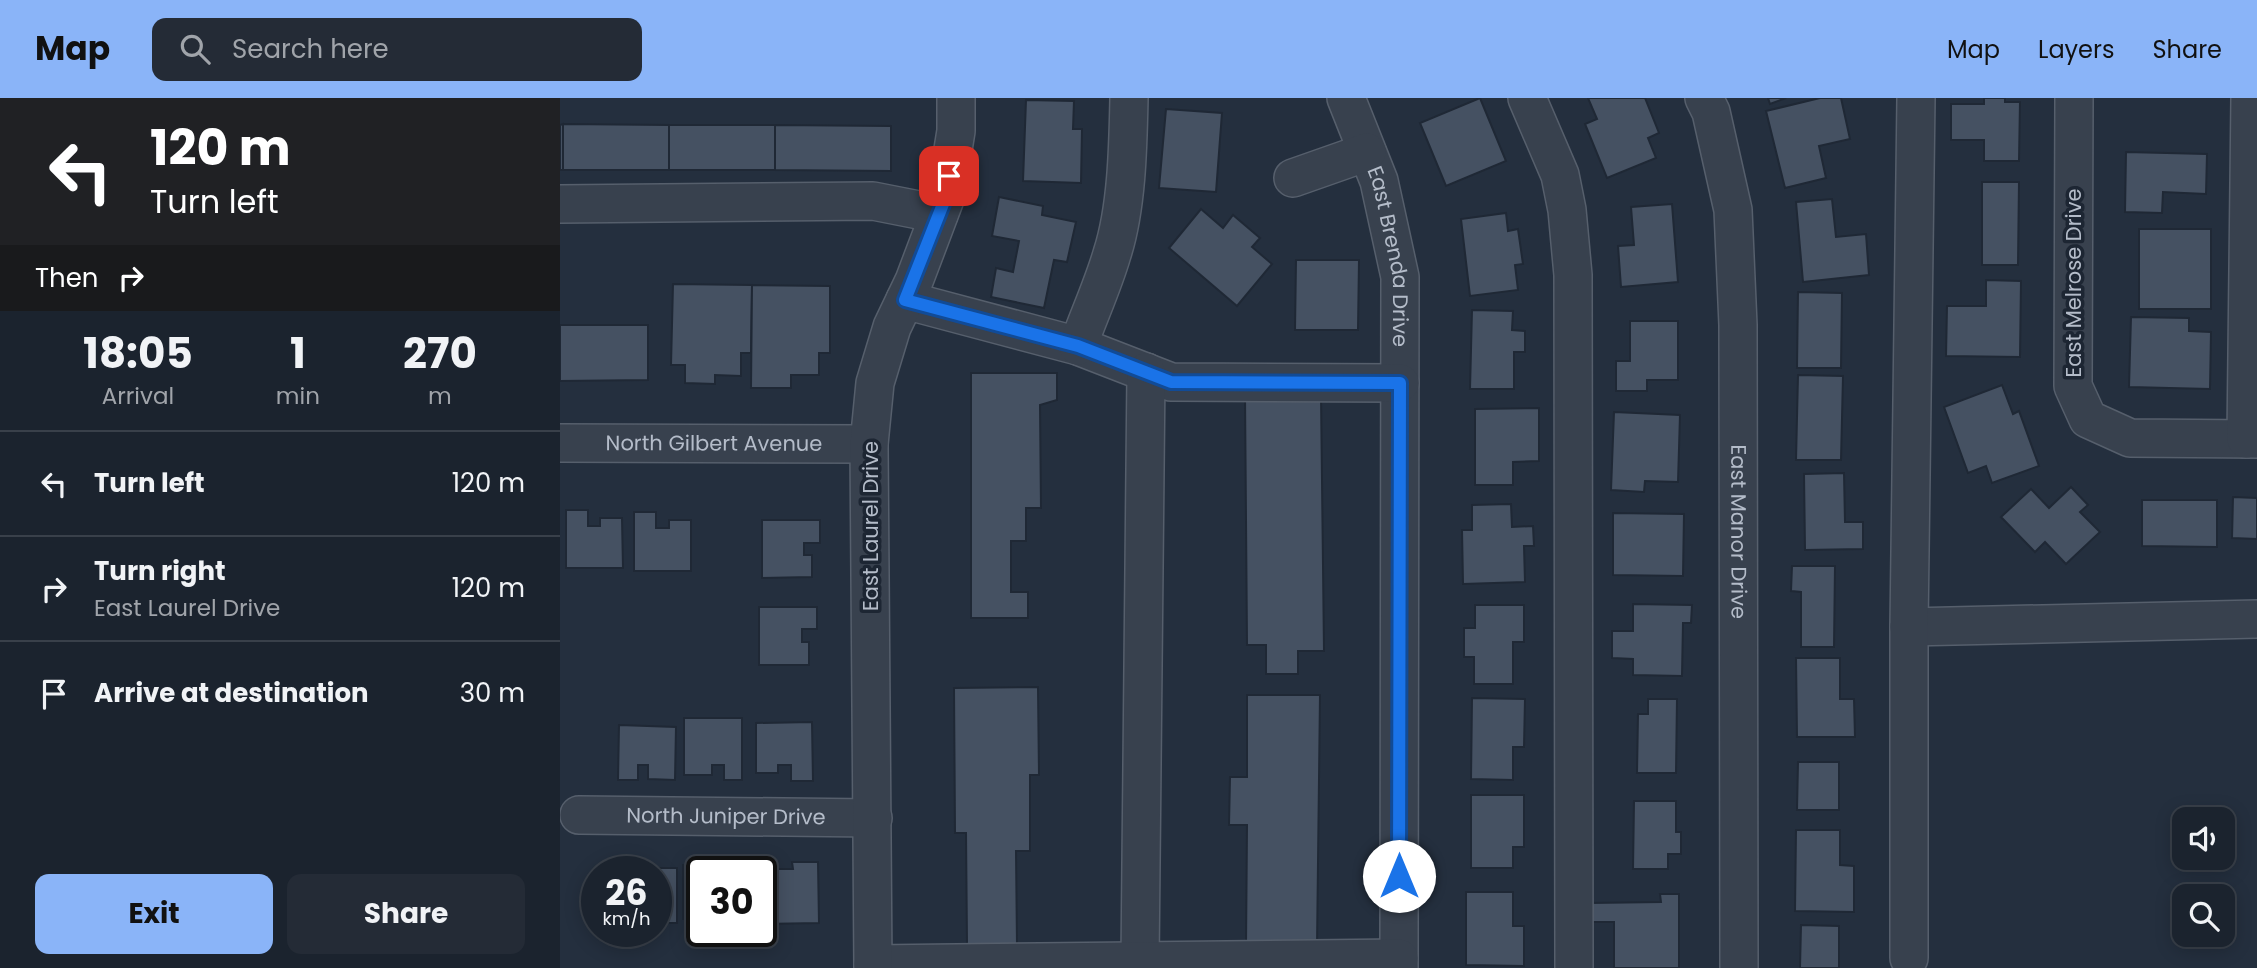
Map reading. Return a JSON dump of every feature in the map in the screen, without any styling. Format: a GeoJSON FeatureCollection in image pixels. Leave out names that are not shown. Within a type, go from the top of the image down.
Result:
{"type":"FeatureCollection","features":[{"type":"Feature","properties":{"kind":"street","name":"East Laurel Drive"},"geometry":{"type":"LineString","coordinates":[[873,966],[869,444],[874,383],[892,327],[945,199],[956,131],[957,98]]}},
{"type":"Feature","properties":{"kind":"street"},"geometry":{"type":"LineString","coordinates":[[1078,346],[1113,253],[1120,221],[1129,98]]}},
{"type":"Feature","properties":{"kind":"street","name":"East Brenda Drive"},"geometry":{"type":"LineString","coordinates":[[1346,98],[1378,181],[1400,277],[1399,963]]}},
{"type":"Feature","properties":{"kind":"street"},"geometry":{"type":"LineString","coordinates":[[1527,98],[1560,175],[1567,210],[1573,275],[1574,968]]}},
{"type":"Feature","properties":{"kind":"street","name":"East Manor Drive"},"geometry":{"type":"LineString","coordinates":[[1704,98],[1711,112],[1733,210],[1738,325],[1739,968]]}},
{"type":"Feature","properties":{"kind":"street"},"geometry":{"type":"LineString","coordinates":[[1909,958],[1909,627],[1916,98]]}},
{"type":"Feature","properties":{"kind":"street","name":"East Melrose Drive"},"geometry":{"type":"LineString","coordinates":[[2074,98],[2073,386],[2088,419],[2130,438],[2252,439]]}},
{"type":"Feature","properties":{"kind":"street"},"geometry":{"type":"LineString","coordinates":[[2250,98],[2252,439]]}},
{"type":"Feature","properties":{"kind":"street"},"geometry":{"type":"LineString","coordinates":[[1293,178],[1367,152]]}},
{"type":"Feature","properties":{"kind":"street"},"geometry":{"type":"LineString","coordinates":[[560,204],[873,201],[939,214]]}},
{"type":"Feature","properties":{"kind":"street"},"geometry":{"type":"LineString","coordinates":[[905,300],[1078,346],[1171,382],[1400,383]]}},
{"type":"Feature","properties":{"kind":"street"},"geometry":{"type":"LineString","coordinates":[[1140,961],[1146,372]]}},
{"type":"Feature","properties":{"kind":"street","name":"North Gilbert Avenue"},"geometry":{"type":"LineString","coordinates":[[560,443],[869,444]]}},
{"type":"Feature","properties":{"kind":"street"},"geometry":{"type":"LineString","coordinates":[[1909,627],[2257,619]]}},
{"type":"Feature","properties":{"kind":"street","name":"North Juniper Drive"},"geometry":{"type":"LineString","coordinates":[[579,816],[873,818]]}},
{"type":"Feature","properties":{"kind":"street"},"geometry":{"type":"LineString","coordinates":[[873,966],[1140,961],[1399,963]]}},
{"type":"Feature","properties":{"kind":"building"},"geometry":{"type":"Polygon","coordinates":[[[1480,98],[1506,161],[1446,186],[1420,123],[1480,98]]]}},
{"type":"Feature","properties":{"kind":"building"},"geometry":{"type":"Polygon","coordinates":[[[1588,98],[1645,98],[1659,133],[1648,138],[1656,158],[1607,178],[1585,124],[1597,119],[1588,98]]]}},
{"type":"Feature","properties":{"kind":"building"},"geometry":{"type":"Polygon","coordinates":[[[1768,98],[1786,98],[1770,104],[1768,98]]]}},
{"type":"Feature","properties":{"kind":"building"},"geometry":{"type":"Polygon","coordinates":[[[1820,98],[1841,98],[1850,139],[1819,146],[1826,178],[1785,188],[1766,111],[1820,98]]]}},
{"type":"Feature","properties":{"kind":"building"},"geometry":{"type":"Polygon","coordinates":[[[1984,98],[2005,98],[2005,102],[2020,102],[2019,161],[1984,161],[1984,140],[1951,140],[1951,104],[1984,104],[1984,98]]]}},
{"type":"Feature","properties":{"kind":"building"},"geometry":{"type":"Polygon","coordinates":[[[1026,100],[1074,101],[1073,129],[1082,129],[1081,183],[1023,181],[1026,100]]]}},
{"type":"Feature","properties":{"kind":"building"},"geometry":{"type":"Polygon","coordinates":[[[1166,109],[1222,113],[1216,192],[1159,188],[1166,109]]]}},
{"type":"Feature","properties":{"kind":"building"},"geometry":{"type":"Polygon","coordinates":[[[563,124],[563,170],[560,170],[560,125],[563,124]]]}},
{"type":"Feature","properties":{"kind":"building"},"geometry":{"type":"Polygon","coordinates":[[[563,124],[669,125],[669,170],[563,170],[563,124]]]}},
{"type":"Feature","properties":{"kind":"building"},"geometry":{"type":"Polygon","coordinates":[[[669,125],[775,125],[775,170],[669,170],[669,125]]]}},
{"type":"Feature","properties":{"kind":"building"},"geometry":{"type":"Polygon","coordinates":[[[775,125],[891,126],[891,171],[775,170],[775,125]]]}},
{"type":"Feature","properties":{"kind":"building"},"geometry":{"type":"Polygon","coordinates":[[[2126,152],[2207,154],[2206,194],[2163,192],[2162,213],[2125,212],[2126,152]]]}},
{"type":"Feature","properties":{"kind":"building"},"geometry":{"type":"Polygon","coordinates":[[[1982,182],[2019,182],[2018,265],[1982,265],[1982,182]]]}},
{"type":"Feature","properties":{"kind":"building"},"geometry":{"type":"Polygon","coordinates":[[[999,197],[1043,206],[1042,215],[1076,222],[1067,262],[1054,260],[1044,308],[991,297],[996,268],[1013,272],[1019,241],[992,236],[999,197]]]}},
{"type":"Feature","properties":{"kind":"building"},"geometry":{"type":"Polygon","coordinates":[[[1832,199],[1836,237],[1866,234],[1869,275],[1803,282],[1796,202],[1832,199]]]}},
{"type":"Feature","properties":{"kind":"building"},"geometry":{"type":"Polygon","coordinates":[[[1672,204],[1678,282],[1621,287],[1618,246],[1634,245],[1631,207],[1672,204]]]}},
{"type":"Feature","properties":{"kind":"building"},"geometry":{"type":"Polygon","coordinates":[[[1201,209],[1223,228],[1233,215],[1260,238],[1252,247],[1272,264],[1237,306],[1169,248],[1201,209]]]}},
{"type":"Feature","properties":{"kind":"building"},"geometry":{"type":"Polygon","coordinates":[[[1506,213],[1508,231],[1518,229],[1523,264],[1515,265],[1518,290],[1470,296],[1461,219],[1506,213]]]}},
{"type":"Feature","properties":{"kind":"building"},"geometry":{"type":"Polygon","coordinates":[[[2139,229],[2211,229],[2211,309],[2139,309],[2139,229]]]}},
{"type":"Feature","properties":{"kind":"building"},"geometry":{"type":"Polygon","coordinates":[[[1296,260],[1359,260],[1358,330],[1295,330],[1296,260]]]}},
{"type":"Feature","properties":{"kind":"building"},"geometry":{"type":"Polygon","coordinates":[[[1986,280],[2021,281],[2020,357],[1946,356],[1947,306],[1986,306],[1986,280]]]}},
{"type":"Feature","properties":{"kind":"building"},"geometry":{"type":"Polygon","coordinates":[[[673,284],[752,285],[751,353],[741,353],[741,376],[715,375],[715,384],[685,383],[685,365],[671,365],[673,284]]]}},
{"type":"Feature","properties":{"kind":"building"},"geometry":{"type":"Polygon","coordinates":[[[752,285],[830,286],[830,353],[819,353],[819,375],[791,375],[791,388],[751,388],[752,285]]]}},
{"type":"Feature","properties":{"kind":"building"},"geometry":{"type":"Polygon","coordinates":[[[1798,292],[1842,293],[1841,368],[1797,368],[1798,292]]]}},
{"type":"Feature","properties":{"kind":"building"},"geometry":{"type":"Polygon","coordinates":[[[1472,310],[1513,311],[1512,330],[1525,331],[1525,352],[1514,352],[1514,389],[1470,389],[1472,310]]]}},
{"type":"Feature","properties":{"kind":"building"},"geometry":{"type":"Polygon","coordinates":[[[2131,317],[2189,318],[2189,331],[2211,332],[2210,389],[2129,387],[2131,317]]]}},
{"type":"Feature","properties":{"kind":"building"},"geometry":{"type":"Polygon","coordinates":[[[1630,321],[1678,321],[1678,380],[1647,380],[1647,391],[1616,391],[1616,361],[1630,361],[1630,321]]]}},
{"type":"Feature","properties":{"kind":"building"},"geometry":{"type":"Polygon","coordinates":[[[560,325],[648,325],[648,380],[560,381],[560,325]]]}},
{"type":"Feature","properties":{"kind":"building"},"geometry":{"type":"Polygon","coordinates":[[[971,373],[1057,373],[1057,400],[1040,405],[1041,508],[1026,508],[1026,541],[1011,541],[1011,592],[1028,592],[1028,618],[971,618],[971,373]]]}},
{"type":"Feature","properties":{"kind":"building"},"geometry":{"type":"Polygon","coordinates":[[[1798,375],[1843,376],[1841,460],[1796,460],[1798,375]]]}},
{"type":"Feature","properties":{"kind":"building"},"geometry":{"type":"Polygon","coordinates":[[[2002,385],[2013,414],[2019,411],[2039,466],[1992,483],[1986,466],[1968,473],[1944,407],[2002,385]]]}},
{"type":"Feature","properties":{"kind":"building"},"geometry":{"type":"Polygon","coordinates":[[[1321,394],[1324,651],[1298,651],[1298,674],[1266,674],[1266,645],[1247,645],[1245,395],[1321,394]]]}},
{"type":"Feature","properties":{"kind":"building"},"geometry":{"type":"Polygon","coordinates":[[[1539,408],[1539,461],[1513,462],[1513,485],[1475,485],[1475,409],[1539,408]]]}},
{"type":"Feature","properties":{"kind":"building"},"geometry":{"type":"Polygon","coordinates":[[[1614,412],[1680,415],[1678,482],[1645,481],[1644,492],[1611,490],[1614,412]]]}},
{"type":"Feature","properties":{"kind":"building"},"geometry":{"type":"Polygon","coordinates":[[[1844,473],[1845,522],[1863,522],[1863,549],[1805,550],[1804,474],[1844,473]]]}},
{"type":"Feature","properties":{"kind":"building"},"geometry":{"type":"Polygon","coordinates":[[[2071,487],[2088,505],[2080,512],[2100,532],[2066,564],[2045,542],[2035,552],[2001,517],[2031,489],[2049,508],[2071,487]]]}},
{"type":"Feature","properties":{"kind":"building"},"geometry":{"type":"Polygon","coordinates":[[[2233,497],[2257,498],[2257,539],[2232,538],[2233,497]]]}},
{"type":"Feature","properties":{"kind":"building"},"geometry":{"type":"Polygon","coordinates":[[[2142,500],[2217,500],[2217,547],[2142,546],[2142,500]]]}},
{"type":"Feature","properties":{"kind":"building"},"geometry":{"type":"Polygon","coordinates":[[[1511,504],[1512,527],[1533,526],[1534,546],[1524,546],[1525,582],[1463,584],[1462,530],[1472,530],[1472,505],[1511,504]]]}},
{"type":"Feature","properties":{"kind":"building"},"geometry":{"type":"Polygon","coordinates":[[[566,510],[588,510],[588,526],[600,526],[600,518],[622,518],[623,568],[566,568],[566,510]]]}},
{"type":"Feature","properties":{"kind":"building"},"geometry":{"type":"Polygon","coordinates":[[[634,512],[656,512],[656,528],[669,528],[669,520],[691,520],[691,571],[634,571],[634,512]]]}},
{"type":"Feature","properties":{"kind":"building"},"geometry":{"type":"Polygon","coordinates":[[[1613,513],[1684,514],[1683,576],[1613,575],[1613,513]]]}},
{"type":"Feature","properties":{"kind":"building"},"geometry":{"type":"Polygon","coordinates":[[[762,520],[820,520],[820,543],[804,543],[804,555],[812,555],[812,577],[762,578],[762,520]]]}},
{"type":"Feature","properties":{"kind":"building"},"geometry":{"type":"Polygon","coordinates":[[[1792,566],[1835,566],[1834,647],[1801,647],[1801,592],[1791,591],[1792,566]]]}},
{"type":"Feature","properties":{"kind":"building"},"geometry":{"type":"Polygon","coordinates":[[[1633,604],[1692,605],[1691,623],[1683,623],[1682,676],[1633,675],[1633,659],[1612,658],[1612,631],[1633,631],[1633,604]]]}},
{"type":"Feature","properties":{"kind":"building"},"geometry":{"type":"Polygon","coordinates":[[[1475,605],[1524,605],[1524,642],[1513,642],[1513,684],[1474,684],[1474,657],[1464,657],[1464,628],[1475,628],[1475,605]]]}},
{"type":"Feature","properties":{"kind":"building"},"geometry":{"type":"Polygon","coordinates":[[[759,607],[817,607],[817,629],[802,629],[802,642],[809,642],[809,665],[759,665],[759,607]]]}},
{"type":"Feature","properties":{"kind":"building"},"geometry":{"type":"Polygon","coordinates":[[[1796,658],[1840,658],[1840,699],[1854,699],[1855,737],[1797,737],[1796,658]]]}},
{"type":"Feature","properties":{"kind":"building"},"geometry":{"type":"Polygon","coordinates":[[[1038,687],[1039,775],[1030,775],[1030,851],[1016,851],[1017,944],[967,944],[966,833],[955,833],[954,688],[1038,687]]]}},
{"type":"Feature","properties":{"kind":"building"},"geometry":{"type":"Polygon","coordinates":[[[1247,695],[1320,695],[1317,947],[1246,946],[1247,825],[1229,825],[1230,777],[1247,777],[1247,695]]]}},
{"type":"Feature","properties":{"kind":"building"},"geometry":{"type":"Polygon","coordinates":[[[1472,698],[1525,699],[1524,747],[1513,747],[1513,780],[1471,779],[1472,698]]]}},
{"type":"Feature","properties":{"kind":"building"},"geometry":{"type":"Polygon","coordinates":[[[1648,699],[1677,699],[1676,773],[1637,773],[1638,714],[1648,714],[1648,699]]]}},
{"type":"Feature","properties":{"kind":"building"},"geometry":{"type":"Polygon","coordinates":[[[684,718],[742,718],[742,780],[724,780],[724,765],[712,765],[712,775],[684,775],[684,718]]]}},
{"type":"Feature","properties":{"kind":"building"},"geometry":{"type":"Polygon","coordinates":[[[812,722],[813,781],[791,781],[791,765],[778,765],[778,773],[756,773],[756,723],[812,722]]]}},
{"type":"Feature","properties":{"kind":"building"},"geometry":{"type":"Polygon","coordinates":[[[619,725],[676,727],[675,780],[648,779],[648,765],[638,765],[638,780],[618,780],[619,725]]]}},
{"type":"Feature","properties":{"kind":"building"},"geometry":{"type":"Polygon","coordinates":[[[1798,762],[1839,762],[1839,810],[1797,810],[1798,762]]]}},
{"type":"Feature","properties":{"kind":"building"},"geometry":{"type":"Polygon","coordinates":[[[1471,795],[1524,795],[1524,847],[1513,847],[1513,868],[1471,868],[1471,795]]]}},
{"type":"Feature","properties":{"kind":"building"},"geometry":{"type":"Polygon","coordinates":[[[1634,801],[1676,801],[1676,832],[1681,832],[1681,854],[1668,854],[1668,869],[1633,869],[1634,801]]]}},
{"type":"Feature","properties":{"kind":"building"},"geometry":{"type":"Polygon","coordinates":[[[1796,830],[1840,830],[1840,865],[1854,866],[1854,912],[1795,911],[1796,830]]]}},
{"type":"Feature","properties":{"kind":"building"},"geometry":{"type":"Polygon","coordinates":[[[792,862],[818,862],[819,923],[777,924],[777,869],[793,869],[792,862]]]}},
{"type":"Feature","properties":{"kind":"building"},"geometry":{"type":"Polygon","coordinates":[[[683,865],[686,865],[686,919],[683,919],[683,865]]]}},
{"type":"Feature","properties":{"kind":"building"},"geometry":{"type":"Polygon","coordinates":[[[672,868],[677,868],[677,923],[672,923],[672,868]]]}},
{"type":"Feature","properties":{"kind":"building"},"geometry":{"type":"Polygon","coordinates":[[[1466,892],[1513,892],[1513,926],[1524,926],[1524,966],[1466,965],[1466,892]]]}},
{"type":"Feature","properties":{"kind":"building"},"geometry":{"type":"Polygon","coordinates":[[[1660,894],[1679,894],[1679,968],[1614,968],[1614,922],[1589,922],[1589,903],[1661,902],[1660,894]]]}},
{"type":"Feature","properties":{"kind":"building"},"geometry":{"type":"Polygon","coordinates":[[[1801,925],[1839,926],[1839,968],[1800,968],[1801,925]]]}},
{"type":"Feature","properties":{"kind":"route"},"geometry":{"type":"LineString","coordinates":[[949,176],[945,199],[905,300],[1078,346],[1171,382],[1400,383],[1399,876]]}}]}
